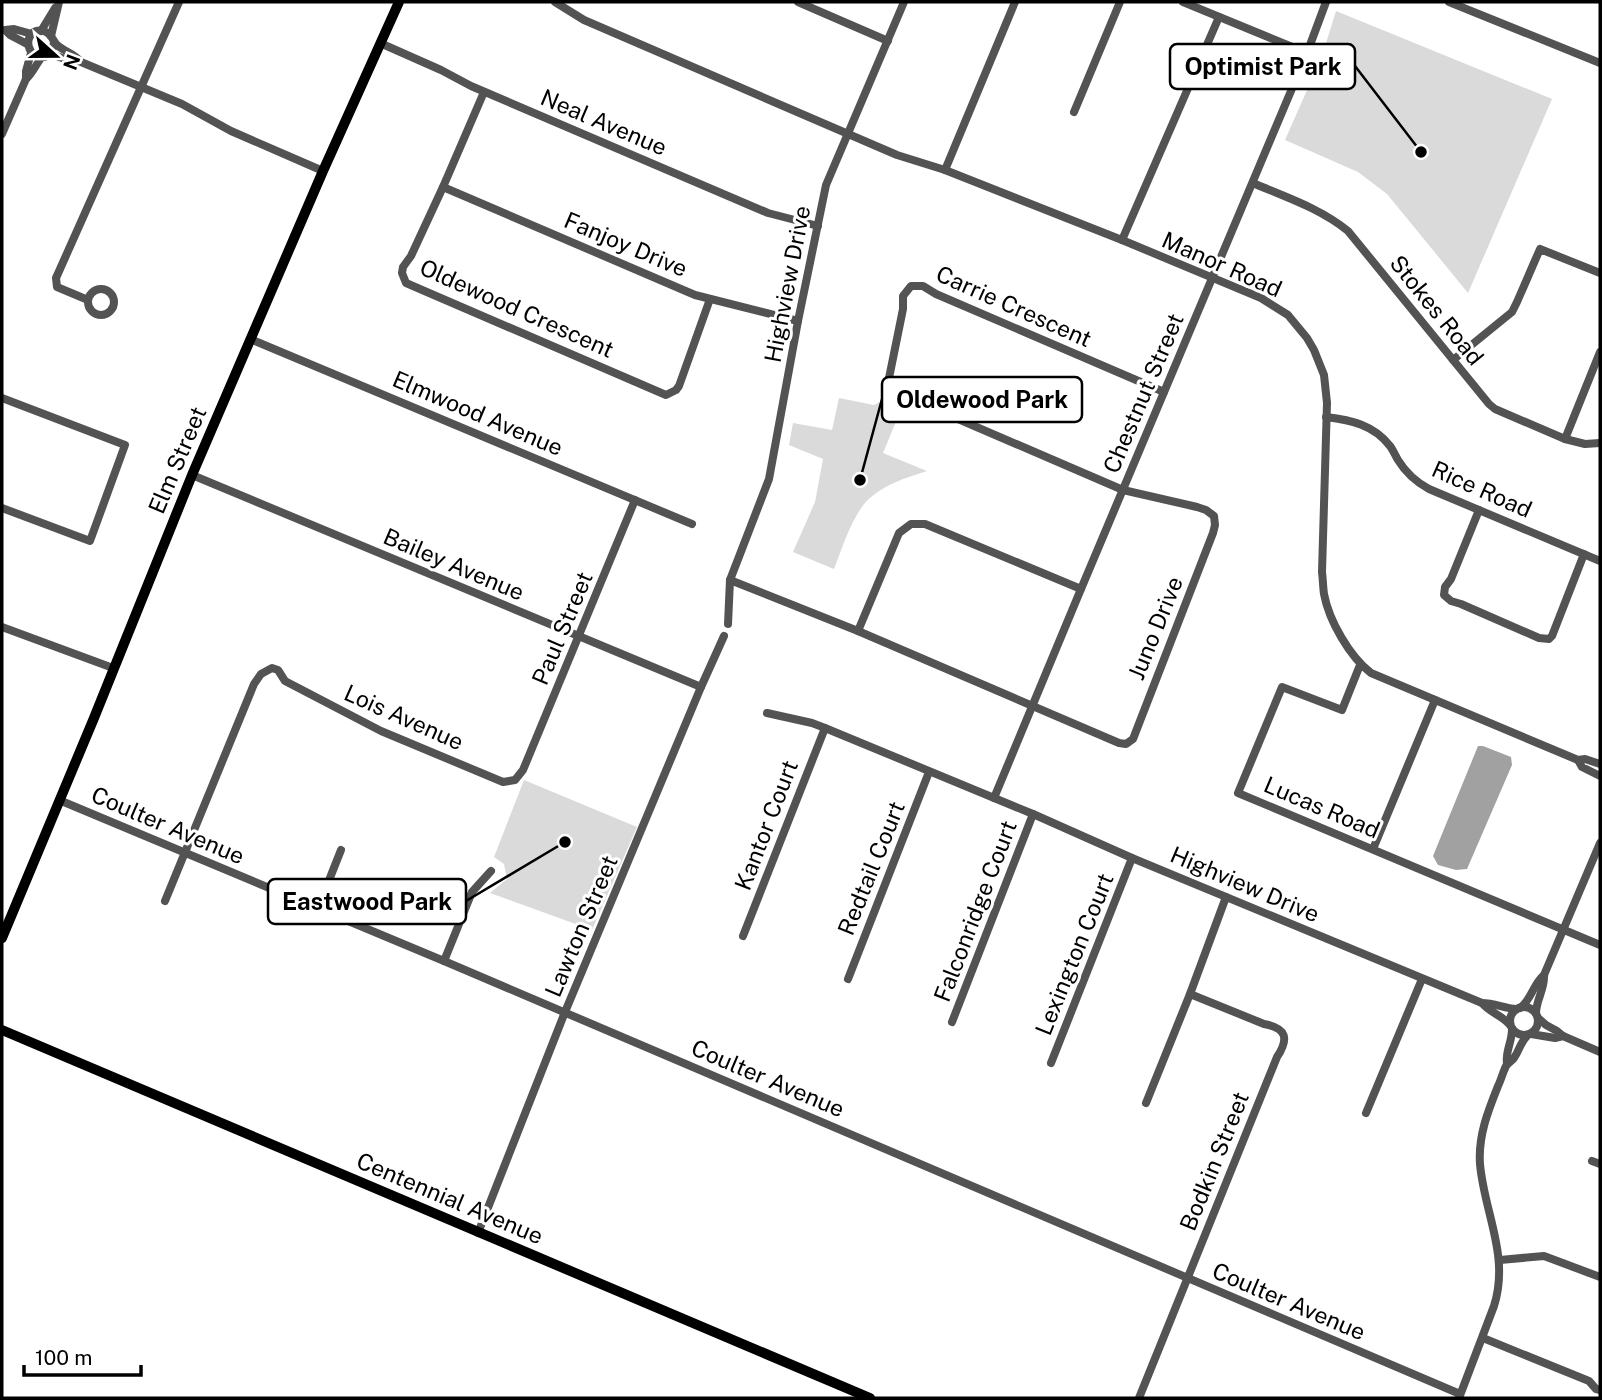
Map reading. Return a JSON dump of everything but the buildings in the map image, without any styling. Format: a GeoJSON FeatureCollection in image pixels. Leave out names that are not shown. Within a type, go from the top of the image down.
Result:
{"type":"FeatureCollection","features":[{"type":"Feature","properties":{"kind":"main road","name":"Elm Street"},"geometry":{"type":"LineString","coordinates":[[2,938],[250,338],[399,2]]}},
{"type":"Feature","properties":{"kind":"main road"},"geometry":{"type":"LineString","coordinates":[[2,1023],[14,1035]]}},
{"type":"Feature","properties":{"kind":"main road","name":"Centennial Avenue"},"geometry":{"type":"LineString","coordinates":[[2,1030],[870,1398]]}},
{"type":"Feature","properties":{"kind":"street"},"geometry":{"type":"LineString","coordinates":[[88,300],[57,287],[56,278],[179,2]]}},
{"type":"Feature","properties":{"kind":"street","name":"Manor Road"},"geometry":{"type":"LineString","coordinates":[[555,2],[584,20],[897,155],[944,170],[1122,240],[1268,302],[1288,315],[1314,351],[1324,376],[1327,402],[1322,572],[1324,594],[1329,612],[1351,654],[1371,673],[1578,760],[1582,767],[1600,776]]}},
{"type":"Feature","properties":{"kind":"street"},"geometry":{"type":"LineString","coordinates":[[798,2],[888,41]]}},
{"type":"Feature","properties":{"kind":"street","name":"Highview Drive"},"geometry":{"type":"LineString","coordinates":[[728,624],[730,580],[769,479],[826,185],[904,2]]}},
{"type":"Feature","properties":{"kind":"street"},"geometry":{"type":"LineString","coordinates":[[944,170],[1015,2]]}},
{"type":"Feature","properties":{"kind":"street"},"geometry":{"type":"LineString","coordinates":[[1074,112],[1121,2]]}},
{"type":"Feature","properties":{"kind":"street"},"geometry":{"type":"LineString","coordinates":[[1184,2],[1307,53]]}},
{"type":"Feature","properties":{"kind":"street","name":"Chestnut Street"},"geometry":{"type":"LineString","coordinates":[[994,798],[1253,183],[1326,2]]}},
{"type":"Feature","properties":{"kind":"street"},"geometry":{"type":"LineString","coordinates":[[1450,2],[1600,63]]}},
{"type":"Feature","properties":{"kind":"street"},"geometry":{"type":"LineString","coordinates":[[27,44],[58,4]]}},
{"type":"Feature","properties":{"kind":"street"},"geometry":{"type":"LineString","coordinates":[[26,79],[38,62],[52,51],[58,4]]}},
{"type":"Feature","properties":{"kind":"street"},"geometry":{"type":"LineString","coordinates":[[1122,240],[1219,17]]}},
{"type":"Feature","properties":{"kind":"street"},"geometry":{"type":"LineString","coordinates":[[4,30],[37,32],[76,55],[81,62]]}},
{"type":"Feature","properties":{"kind":"street"},"geometry":{"type":"LineString","coordinates":[[4,30],[27,44],[35,56],[56,55],[73,62],[81,62],[182,104],[231,131],[323,171]]}},
{"type":"Feature","properties":{"kind":"street","name":"Neal Avenue"},"geometry":{"type":"LineString","coordinates":[[380,43],[484,92],[768,213],[818,226]]}},
{"type":"Feature","properties":{"kind":"street"},"geometry":{"type":"LineString","coordinates":[[2,134],[26,79],[31,53]]}},
{"type":"Feature","properties":{"kind":"street","name":"Oldewood Crescent"},"geometry":{"type":"LineString","coordinates":[[484,92],[443,187],[411,256],[403,267],[406,283],[662,394],[671,394],[679,386],[710,299]]}},
{"type":"Feature","properties":{"kind":"street","name":"Stokes Road"},"geometry":{"type":"LineString","coordinates":[[1253,183],[1321,212],[1348,231],[1495,409],[1565,439],[1585,444],[1600,443]]}},
{"type":"Feature","properties":{"kind":"street","name":"Fanjoy Drive"},"geometry":{"type":"LineString","coordinates":[[443,187],[682,289],[710,299],[798,321]]}},
{"type":"Feature","properties":{"kind":"street"},"geometry":{"type":"LineString","coordinates":[[1453,360],[1512,312],[1540,249],[1600,273]]}},
{"type":"Feature","properties":{"kind":"street","name":"Carrie Crescent"},"geometry":{"type":"LineString","coordinates":[[1123,490],[893,391],[888,383],[904,296],[911,286],[923,286],[1164,392]]}},
{"type":"Feature","properties":{"kind":"street","name":"Elmwood Avenue"},"geometry":{"type":"LineString","coordinates":[[250,338],[692,524]]}},
{"type":"Feature","properties":{"kind":"street"},"geometry":{"type":"LineString","coordinates":[[1565,439],[1600,352]]}},
{"type":"Feature","properties":{"kind":"street"},"geometry":{"type":"LineString","coordinates":[[2,398],[125,445],[89,541],[2,508]]}},
{"type":"Feature","properties":{"kind":"street","name":"Rice Road"},"geometry":{"type":"LineString","coordinates":[[1326,417],[1352,421],[1371,429],[1390,446],[1403,469],[1419,484],[1600,561]]}},
{"type":"Feature","properties":{"kind":"street","name":"Bailey Avenue"},"geometry":{"type":"LineString","coordinates":[[192,475],[701,687]]}},
{"type":"Feature","properties":{"kind":"street","name":"Juno Drive"},"geometry":{"type":"LineString","coordinates":[[1032,706],[1121,744],[1133,739],[1215,525],[1214,516],[1206,510],[1123,490]]}},
{"type":"Feature","properties":{"kind":"street","name":"Paul Street"},"geometry":{"type":"LineString","coordinates":[[523,770],[635,500]]}},
{"type":"Feature","properties":{"kind":"street"},"geometry":{"type":"LineString","coordinates":[[1479,510],[1451,579],[1445,587],[1444,596],[1539,638],[1549,639],[1552,636],[1584,554]]}},
{"type":"Feature","properties":{"kind":"street"},"geometry":{"type":"LineString","coordinates":[[858,631],[900,533],[911,524],[925,524],[1081,589]]}},
{"type":"Feature","properties":{"kind":"street"},"geometry":{"type":"LineString","coordinates":[[730,580],[858,631],[1032,706]]}},
{"type":"Feature","properties":{"kind":"street"},"geometry":{"type":"LineString","coordinates":[[2,626],[113,668]]}},
{"type":"Feature","properties":{"kind":"street","name":"Lawton Street"},"geometry":{"type":"LineString","coordinates":[[478,1233],[565,1013],[724,636]]}},
{"type":"Feature","properties":{"kind":"street","name":"Lucas Road"},"geometry":{"type":"LineString","coordinates":[[1360,665],[1342,710],[1282,687],[1238,793],[1600,945]]}},
{"type":"Feature","properties":{"kind":"street","name":"Lois Avenue"},"geometry":{"type":"LineString","coordinates":[[184,853],[254,684],[261,674],[272,668],[278,670],[285,681],[381,731],[503,782],[515,780],[523,770]]}},
{"type":"Feature","properties":{"kind":"street"},"geometry":{"type":"LineString","coordinates":[[1373,849],[1435,700]]}},
{"type":"Feature","properties":{"kind":"street"},"geometry":{"type":"LineString","coordinates":[[767,713],[812,723],[994,798]]}},
{"type":"Feature","properties":{"kind":"street","name":"Kantor Court"},"geometry":{"type":"LineString","coordinates":[[743,936],[825,728]]}},
{"type":"Feature","properties":{"kind":"street"},"geometry":{"type":"LineString","coordinates":[[1578,760],[1585,759],[1600,764]]}},
{"type":"Feature","properties":{"kind":"street","name":"Redtail Court"},"geometry":{"type":"LineString","coordinates":[[848,979],[929,772]]}},
{"type":"Feature","properties":{"kind":"street","name":"Highview Drive"},"geometry":{"type":"LineString","coordinates":[[994,798],[1422,979],[1482,1003],[1518,1009]]}},
{"type":"Feature","properties":{"kind":"street","name":"Coulter Avenue"},"geometry":{"type":"LineString","coordinates":[[59,800],[444,961],[1460,1396]]}},
{"type":"Feature","properties":{"kind":"street","name":"Falconridge Court"},"geometry":{"type":"LineString","coordinates":[[952,1022],[1033,814]]}},
{"type":"Feature","properties":{"kind":"street"},"geometry":{"type":"LineString","coordinates":[[1507,1064],[1511,1016],[1526,1003],[1538,980],[1544,975],[1600,843]]}},
{"type":"Feature","properties":{"kind":"street"},"geometry":{"type":"LineString","coordinates":[[318,908],[341,850]]}},
{"type":"Feature","properties":{"kind":"street"},"geometry":{"type":"LineString","coordinates":[[165,901],[184,853]]}},
{"type":"Feature","properties":{"kind":"street","name":"Lexington Court"},"geometry":{"type":"LineString","coordinates":[[1051,1063],[1132,858]]}},
{"type":"Feature","properties":{"kind":"street"},"geometry":{"type":"LineString","coordinates":[[444,961],[472,892],[491,872]]}},
{"type":"Feature","properties":{"kind":"street"},"geometry":{"type":"LineString","coordinates":[[1146,1102],[1226,897]]}},
{"type":"Feature","properties":{"kind":"street"},"geometry":{"type":"LineString","coordinates":[[1460,1396],[1497,1296],[1500,1273],[1498,1245],[1483,1183],[1481,1137],[1488,1110],[1507,1064],[1514,1058],[1519,1044],[1537,1027],[1536,1007],[1545,983],[1544,975]]}},
{"type":"Feature","properties":{"kind":"street"},"geometry":{"type":"LineString","coordinates":[[1366,1114],[1422,979]]}},
{"type":"Feature","properties":{"kind":"street","name":"Bodkin Street"},"geometry":{"type":"LineString","coordinates":[[1139,1398],[1285,1042],[1281,1030],[1276,1027],[1190,994]]}},
{"type":"Feature","properties":{"kind":"street","name":"Highview Drive"},"geometry":{"type":"LineString","coordinates":[[1482,1003],[1489,1011],[1505,1019],[1511,1027]]}},
{"type":"Feature","properties":{"kind":"street"},"geometry":{"type":"LineString","coordinates":[[1518,1009],[1529,1008],[1546,1025],[1563,1036],[1600,1052]]}},
{"type":"Feature","properties":{"kind":"street"},"geometry":{"type":"LineString","coordinates":[[1511,1027],[1518,1035],[1555,1038],[1563,1036]]}},
{"type":"Feature","properties":{"kind":"street"},"geometry":{"type":"LineString","coordinates":[[1500,1260],[1544,1256],[1600,1277]]}},
{"type":"Feature","properties":{"kind":"street"},"geometry":{"type":"LineString","coordinates":[[1483,1338],[1589,1381],[1600,1390]]}},
{"type":"Feature","properties":{"kind":"shaded area"},"geometry":{"type":"Polygon","coordinates":[[[1336,11],[1552,99],[1468,293],[1387,194],[1358,172],[1285,140],[1322,56],[1336,11]]]}},
{"type":"Feature","properties":{"kind":"shaded area"},"geometry":{"type":"Polygon","coordinates":[[[889,397],[904,402],[883,453],[927,471],[888,486],[864,504],[851,526],[834,569],[793,552],[815,502],[823,459],[789,445],[793,423],[832,430],[839,398],[874,405],[889,397]]]}},
{"type":"Feature","properties":{"kind":"shaded area"},"geometry":{"type":"Polygon","coordinates":[[[1478,746],[1511,757],[1512,765],[1467,869],[1456,870],[1438,865],[1433,856],[1478,746]]]}},
{"type":"Feature","properties":{"kind":"shaded area"},"geometry":{"type":"Polygon","coordinates":[[[524,780],[637,827],[592,930],[490,893],[507,879],[504,864],[494,857],[524,780]]]}},
{"type":"Feature","properties":{"kind":"place","name":"Optimist Park"},"geometry":{"type":"Point","coordinates":[1421,152]}},
{"type":"Feature","properties":{"kind":"place","name":"Oldewood Park"},"geometry":{"type":"Point","coordinates":[860,480]}},
{"type":"Feature","properties":{"kind":"place","name":"Eastwood Park"},"geometry":{"type":"Point","coordinates":[565,842]}}]}
